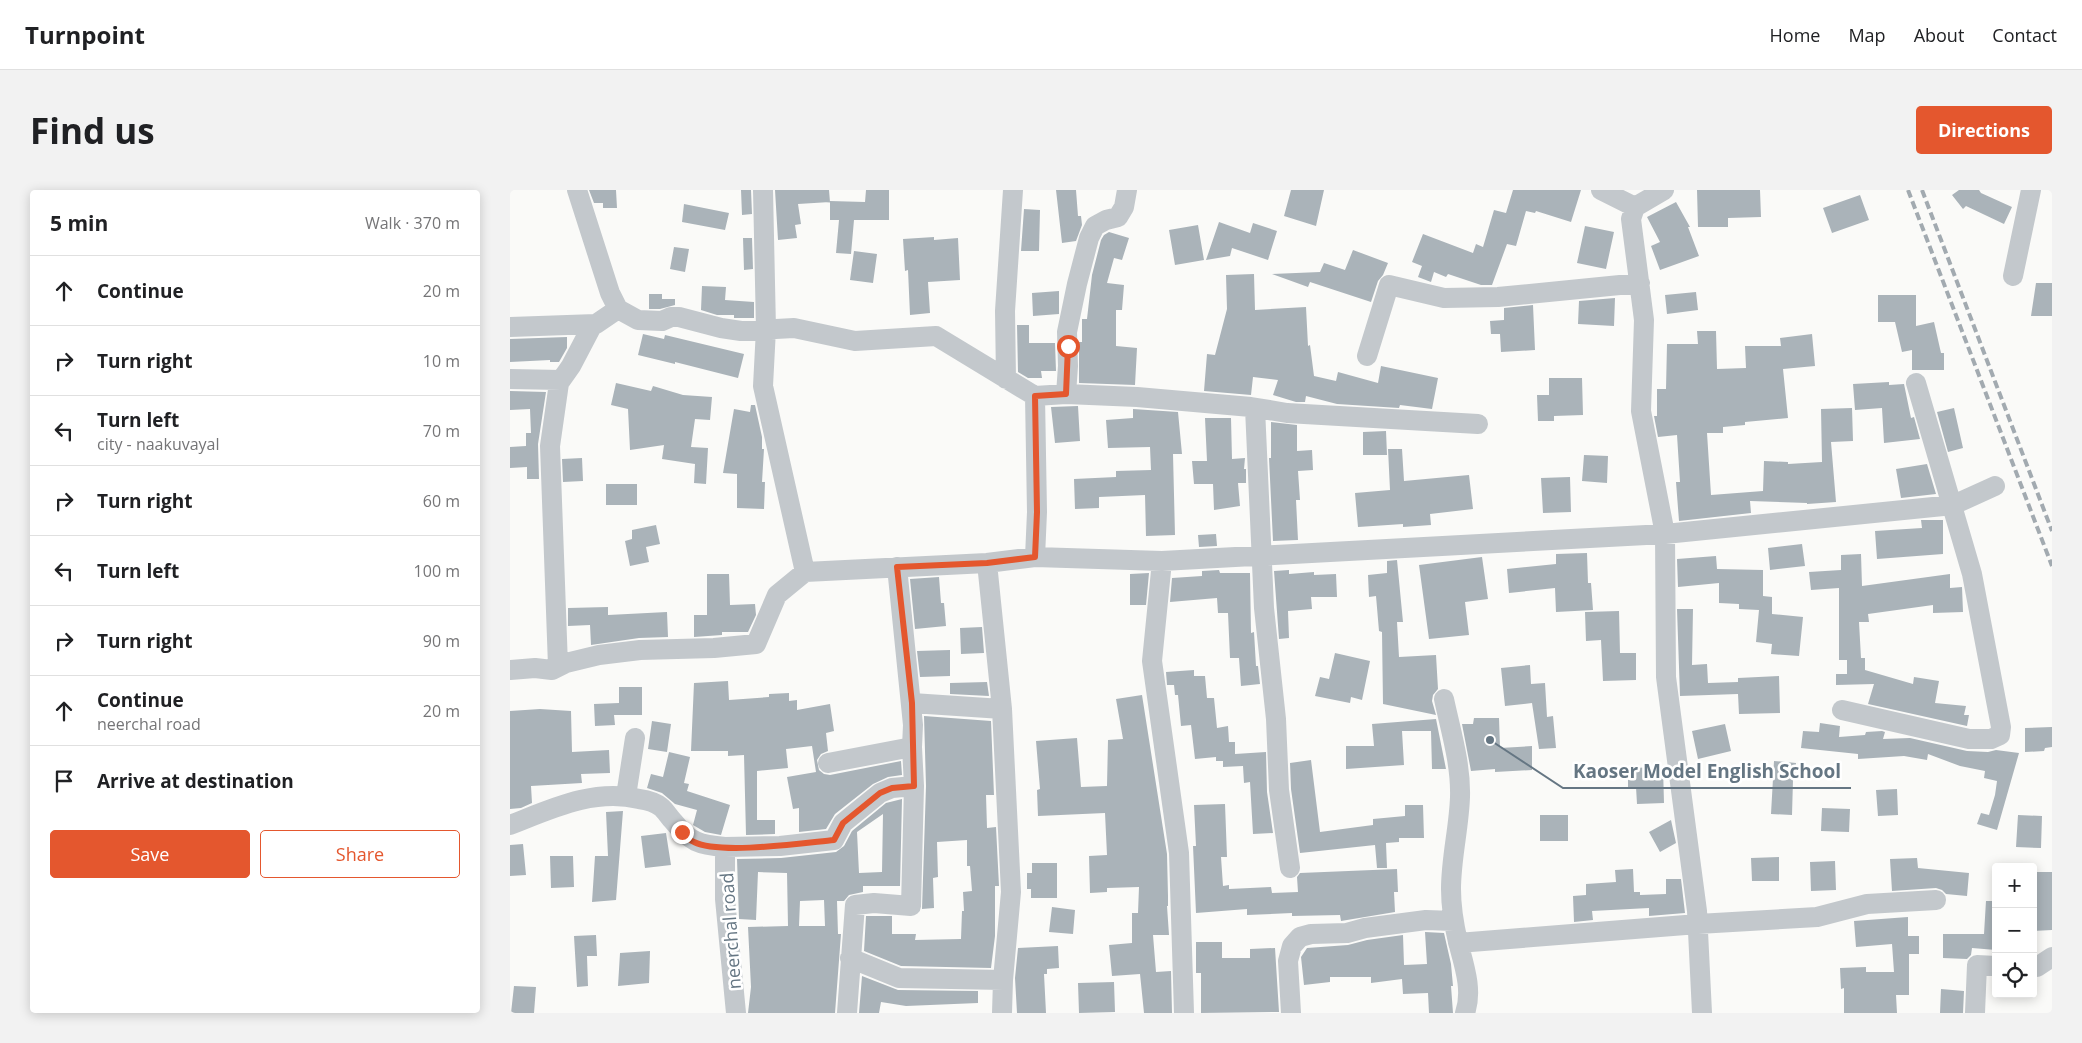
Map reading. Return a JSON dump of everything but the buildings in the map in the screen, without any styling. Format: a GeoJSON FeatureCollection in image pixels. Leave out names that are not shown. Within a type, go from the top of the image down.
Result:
{"type":"FeatureCollection","features":[{"type":"Feature","properties":{"kind":"street"},"geometry":{"type":"LineString","coordinates":[[578,190],[610,293],[618,309],[638,320],[651,322],[679,317],[741,331],[794,328],[855,341],[936,336],[1035,396],[1066,394],[1168,399],[1343,418],[1478,424]]}},
{"type":"Feature","properties":{"kind":"street"},"geometry":{"type":"LineString","coordinates":[[763,190],[766,329],[763,386],[805,572]]}},
{"type":"Feature","properties":{"kind":"street"},"geometry":{"type":"LineString","coordinates":[[1006,379],[1005,311],[1013,190]]}},
{"type":"Feature","properties":{"kind":"street"},"geometry":{"type":"LineString","coordinates":[[1066,394],[1068,366],[1067,332],[1076,284],[1089,238],[1095,226],[1106,220],[1118,217],[1124,207],[1127,190]]}},
{"type":"Feature","properties":{"kind":"street"},"geometry":{"type":"LineString","coordinates":[[1601,190],[1635,207]]}},
{"type":"Feature","properties":{"kind":"street"},"geometry":{"type":"LineString","coordinates":[[1664,190],[1635,207],[1631,219],[1644,320],[1641,411],[1665,534],[1666,677],[1698,924],[1702,1013]]}},
{"type":"Feature","properties":{"kind":"street"},"geometry":{"type":"LineString","coordinates":[[2013,276],[2031,190]]}},
{"type":"Feature","properties":{"kind":"street"},"geometry":{"type":"LineString","coordinates":[[1368,356],[1389,285],[1444,298],[1480,298],[1640,283]]}},
{"type":"Feature","properties":{"kind":"street"},"geometry":{"type":"LineString","coordinates":[[510,327],[593,324],[618,309]]}},
{"type":"Feature","properties":{"kind":"street"},"geometry":{"type":"LineString","coordinates":[[558,666],[550,446],[559,383],[593,324]]}},
{"type":"Feature","properties":{"kind":"street"},"geometry":{"type":"LineString","coordinates":[[510,379],[561,380]]}},
{"type":"Feature","properties":{"kind":"street"},"geometry":{"type":"LineString","coordinates":[[1842,710],[1969,739],[1991,739],[2000,735],[2001,727],[1972,574],[1916,383]]}},
{"type":"Feature","properties":{"kind":"street"},"geometry":{"type":"LineString","coordinates":[[1035,396],[1037,512],[1035,557]]}},
{"type":"Feature","properties":{"kind":"street"},"geometry":{"type":"LineString","coordinates":[[1255,408],[1264,608],[1276,719],[1279,790],[1290,868]]}},
{"type":"Feature","properties":{"kind":"street"},"geometry":{"type":"LineString","coordinates":[[510,670],[535,668],[552,670],[566,663],[599,655],[640,650],[714,648],[756,644],[777,595],[805,572],[987,563],[1035,557],[1162,561],[1665,534],[1953,505],[1995,486]]}},
{"type":"Feature","properties":{"kind":"street"},"geometry":{"type":"LineString","coordinates":[[1162,561],[1152,661],[1178,853],[1184,1013]]}},
{"type":"Feature","properties":{"kind":"street"},"geometry":{"type":"LineString","coordinates":[[987,563],[1002,709],[1011,892],[1002,1013]]}},
{"type":"Feature","properties":{"kind":"street"},"geometry":{"type":"LineString","coordinates":[[847,1013],[855,905],[874,903],[911,906],[914,786],[912,703],[897,567]]}},
{"type":"Feature","properties":{"kind":"street"},"geometry":{"type":"LineString","coordinates":[[1444,699],[1454,739],[1460,796],[1451,889],[1454,921],[1465,967],[1468,1002],[1465,1013]]}},
{"type":"Feature","properties":{"kind":"street"},"geometry":{"type":"LineString","coordinates":[[912,703],[1002,709]]}},
{"type":"Feature","properties":{"kind":"street"},"geometry":{"type":"LineString","coordinates":[[626,796],[635,738]]}},
{"type":"Feature","properties":{"kind":"street"},"geometry":{"type":"LineString","coordinates":[[828,763],[912,747]]}},
{"type":"Feature","properties":{"kind":"street"},"geometry":{"type":"LineString","coordinates":[[725,847],[780,846],[834,840],[843,823],[880,793],[892,788],[914,786]]}},
{"type":"Feature","properties":{"kind":"street","name":"neerchal road"},"geometry":{"type":"LineString","coordinates":[[510,825],[588,797],[626,796],[661,806],[682,832],[693,842],[706,846],[725,847],[725,899],[736,1013]]}},
{"type":"Feature","properties":{"kind":"street"},"geometry":{"type":"LineString","coordinates":[[1458,943],[1698,924],[1817,917],[1867,904],[1936,900]]}},
{"type":"Feature","properties":{"kind":"street"},"geometry":{"type":"LineString","coordinates":[[1291,1013],[1288,961],[1292,946],[1300,938],[1311,934],[1347,933],[1365,928],[1426,920],[1454,921]]}},
{"type":"Feature","properties":{"kind":"street"},"geometry":{"type":"LineString","coordinates":[[2037,967],[2052,957]]}},
{"type":"Feature","properties":{"kind":"street"},"geometry":{"type":"LineString","coordinates":[[850,958],[899,978],[1003,980]]}},
{"type":"Feature","properties":{"kind":"street"},"geometry":{"type":"LineString","coordinates":[[1975,1013],[1977,965],[1992,966]]}},
{"type":"Feature","properties":{"kind":"railway"},"geometry":{"type":"LineString","coordinates":[[1908,190],[2052,566]]}},
{"type":"Feature","properties":{"kind":"railway"},"geometry":{"type":"LineString","coordinates":[[1922,190],[2052,531]]}},
{"type":"Feature","properties":{"kind":"place","name":"Kaoser Model English School"},"geometry":{"type":"Point","coordinates":[1490,740]}},
{"type":"Feature","properties":{"kind":"route"},"geometry":{"type":"LineString","coordinates":[[682,832],[693,842],[706,846],[725,847],[780,846],[834,840],[843,823],[880,793],[892,788],[914,786],[912,703],[897,567],[987,563],[1035,557],[1037,512],[1035,396],[1066,394],[1068,346]]}}]}
